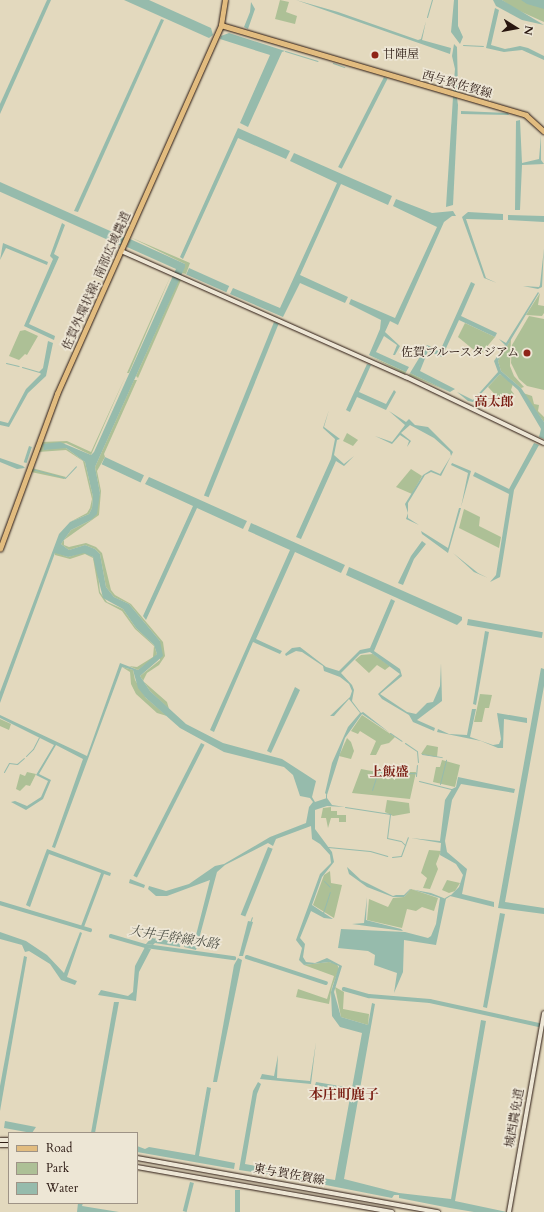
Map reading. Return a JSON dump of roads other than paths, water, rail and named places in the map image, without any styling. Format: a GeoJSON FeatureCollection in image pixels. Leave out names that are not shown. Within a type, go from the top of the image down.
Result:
{"type":"FeatureCollection","features":[{"type":"Feature","properties":{"kind":"main road","name":"佐賀外環状線; 南部広域農道"},"geometry":{"type":"LineString","coordinates":[[0,549],[57,394],[222,25],[225,0]]}},
{"type":"Feature","properties":{"kind":"main road","name":"西与賀佐賀線"},"geometry":{"type":"LineString","coordinates":[[222,25],[526,115],[544,131]]}},
{"type":"Feature","properties":{"kind":"street"},"geometry":{"type":"LineString","coordinates":[[121,251],[406,377],[544,443]]}},
{"type":"Feature","properties":{"kind":"street","name":"城西農免道"},"geometry":{"type":"LineString","coordinates":[[509,1212],[544,1013]]}},
{"type":"Feature","properties":{"kind":"street","name":"東与賀佐賀線"},"geometry":{"type":"LineString","coordinates":[[138,1158],[438,1212]]}},
{"type":"Feature","properties":{"kind":"street","name":"東与賀佐賀線"},"geometry":{"type":"LineString","coordinates":[[138,1167],[392,1212]]}},
{"type":"Feature","properties":{"kind":"water"},"geometry":{"type":"Polygon","coordinates":[[[47,0],[51,0],[0,114],[0,104],[47,0]]]}},
{"type":"Feature","properties":{"kind":"water"},"geometry":{"type":"Polygon","coordinates":[[[124,0],[149,0],[211,28],[213,35],[209,38],[124,0]]]}},
{"type":"Feature","properties":{"kind":"water"},"geometry":{"type":"Polygon","coordinates":[[[296,0],[338,12],[418,40],[421,39],[426,21],[422,40],[451,48],[450,54],[296,0]]]}},
{"type":"Feature","properties":{"kind":"water"},"geometry":{"type":"Polygon","coordinates":[[[454,0],[458,0],[458,26],[463,37],[460,44],[451,32],[454,0]]]}},
{"type":"Feature","properties":{"kind":"water"},"geometry":{"type":"Polygon","coordinates":[[[493,0],[502,0],[544,25],[522,20],[496,6],[493,0]]]}},
{"type":"Feature","properties":{"kind":"water"},"geometry":{"type":"Polygon","coordinates":[[[521,0],[544,0],[544,9],[527,4],[521,0]]]}},
{"type":"Feature","properties":{"kind":"water"},"geometry":{"type":"Polygon","coordinates":[[[251,2],[255,9],[248,29],[244,27],[250,12],[251,2]]]}},
{"type":"Feature","properties":{"kind":"water"},"geometry":{"type":"Polygon","coordinates":[[[495,8],[499,10],[491,45],[505,49],[520,46],[528,48],[544,56],[544,60],[522,50],[504,52],[486,48],[495,8]]]}},
{"type":"Feature","properties":{"kind":"water"},"geometry":{"type":"Polygon","coordinates":[[[161,19],[164,20],[78,212],[74,211],[161,19]]]}},
{"type":"Feature","properties":{"kind":"water"},"geometry":{"type":"Polygon","coordinates":[[[229,33],[285,51],[282,52],[248,127],[240,123],[270,55],[220,39],[221,36],[229,33]]]}},
{"type":"Feature","properties":{"kind":"water"},"geometry":{"type":"Polygon","coordinates":[[[454,44],[457,47],[458,92],[453,91],[455,69],[452,56],[454,44]]]}},
{"type":"Feature","properties":{"kind":"water"},"geometry":{"type":"Polygon","coordinates":[[[384,77],[388,79],[342,169],[338,167],[384,77]]]}},
{"type":"Feature","properties":{"kind":"water"},"geometry":{"type":"Polygon","coordinates":[[[453,97],[457,98],[458,105],[453,205],[446,207],[453,97]]]}},
{"type":"Feature","properties":{"kind":"water"},"geometry":{"type":"Polygon","coordinates":[[[461,111],[508,113],[509,115],[461,114],[461,111]]]}},
{"type":"Feature","properties":{"kind":"water"},"geometry":{"type":"Polygon","coordinates":[[[520,120],[522,163],[539,159],[541,135],[541,160],[544,164],[522,165],[520,210],[515,210],[516,121],[520,120]]]}},
{"type":"Feature","properties":{"kind":"water"},"geometry":{"type":"Polygon","coordinates":[[[238,128],[290,151],[286,159],[238,138],[183,259],[180,257],[238,128]]]}},
{"type":"Feature","properties":{"kind":"water"},"geometry":{"type":"Polygon","coordinates":[[[294,153],[392,196],[388,205],[341,184],[300,275],[348,297],[345,303],[300,283],[283,317],[230,294],[233,288],[280,308],[337,183],[290,161],[294,153]]]}},
{"type":"Feature","properties":{"kind":"water"},"geometry":{"type":"Polygon","coordinates":[[[0,182],[124,237],[121,246],[0,192],[0,182]]]}},
{"type":"Feature","properties":{"kind":"water"},"geometry":{"type":"Polygon","coordinates":[[[396,199],[432,213],[453,211],[456,216],[452,216],[444,222],[398,325],[390,321],[385,332],[400,346],[395,355],[393,355],[397,345],[384,336],[376,352],[409,367],[406,372],[369,355],[380,329],[381,320],[349,304],[351,299],[395,318],[437,227],[393,206],[396,199]]]}},
{"type":"Feature","properties":{"kind":"water"},"geometry":{"type":"Polygon","coordinates":[[[468,212],[503,214],[503,220],[466,219],[486,278],[497,283],[484,278],[462,217],[468,212]]]}},
{"type":"Feature","properties":{"kind":"water"},"geometry":{"type":"Polygon","coordinates":[[[508,215],[544,216],[544,222],[508,220],[508,215]]]}},
{"type":"Feature","properties":{"kind":"water"},"geometry":{"type":"Polygon","coordinates":[[[62,223],[65,225],[54,254],[59,257],[29,324],[55,336],[54,340],[24,326],[53,259],[50,256],[62,223]]]}},
{"type":"Feature","properties":{"kind":"water"},"geometry":{"type":"Polygon","coordinates":[[[130,239],[185,264],[185,267],[95,467],[100,493],[97,514],[91,520],[71,530],[61,544],[69,550],[85,545],[95,549],[100,554],[106,587],[114,597],[129,604],[160,641],[163,656],[140,676],[150,691],[186,724],[223,743],[282,759],[316,781],[312,797],[315,802],[327,798],[332,805],[345,807],[327,806],[315,810],[315,829],[332,852],[334,862],[322,877],[312,905],[333,919],[324,918],[311,911],[300,938],[305,944],[303,957],[306,962],[315,963],[327,958],[342,966],[334,992],[341,1017],[368,1025],[372,1003],[375,1004],[344,1179],[399,1193],[451,1199],[481,1020],[486,1021],[455,1201],[507,1212],[474,1212],[399,1198],[399,1195],[394,1195],[392,1198],[290,1178],[291,1173],[335,1180],[351,1092],[315,1085],[316,1082],[352,1088],[362,1033],[340,1027],[332,1016],[331,992],[339,966],[329,962],[304,965],[299,960],[302,948],[296,940],[320,874],[331,863],[330,855],[320,844],[312,839],[311,826],[276,839],[273,846],[268,843],[225,865],[217,872],[196,950],[184,947],[185,943],[194,943],[210,880],[167,896],[156,896],[148,889],[149,886],[166,891],[189,884],[215,866],[224,864],[270,837],[306,823],[309,807],[313,802],[310,798],[300,796],[293,775],[284,767],[224,752],[180,728],[146,698],[138,688],[133,670],[122,667],[55,848],[52,847],[83,759],[56,745],[39,774],[51,780],[43,799],[26,810],[11,802],[15,801],[27,806],[41,797],[48,781],[36,775],[54,745],[0,718],[0,715],[87,756],[120,663],[138,670],[157,654],[154,645],[136,628],[123,609],[103,598],[93,557],[84,553],[68,557],[55,553],[0,703],[0,692],[59,534],[70,522],[89,514],[92,508],[93,497],[85,462],[66,448],[44,450],[43,444],[60,442],[91,455],[94,452],[176,269],[127,247],[130,239]]]}},
{"type":"Feature","properties":{"kind":"water"},"geometry":{"type":"Polygon","coordinates":[[[3,243],[48,262],[47,265],[6,248],[0,260],[3,243]]]}},
{"type":"Feature","properties":{"kind":"water"},"geometry":{"type":"Polygon","coordinates":[[[544,248],[542,287],[538,289],[523,286],[539,287],[544,248]]]}},
{"type":"Feature","properties":{"kind":"water"},"geometry":{"type":"Polygon","coordinates":[[[189,268],[229,286],[226,292],[186,274],[189,268]]]}},
{"type":"Feature","properties":{"kind":"water"},"geometry":{"type":"Polygon","coordinates":[[[471,282],[475,284],[461,316],[497,333],[495,337],[459,320],[442,357],[428,351],[420,371],[455,389],[450,392],[410,373],[427,345],[440,351],[471,282]]]}},
{"type":"Feature","properties":{"kind":"water"},"geometry":{"type":"Polygon","coordinates":[[[538,292],[539,293],[498,361],[501,371],[521,388],[544,422],[544,439],[539,437],[541,429],[518,390],[500,374],[473,402],[468,401],[457,392],[473,400],[498,372],[494,361],[505,345],[499,339],[506,343],[538,292]]]}},
{"type":"Feature","properties":{"kind":"water"},"geometry":{"type":"Polygon","coordinates":[[[274,322],[279,324],[209,497],[204,495],[274,322]]]}},
{"type":"Feature","properties":{"kind":"water"},"geometry":{"type":"Polygon","coordinates":[[[48,341],[53,343],[46,376],[28,393],[9,427],[0,425],[0,421],[8,423],[26,389],[41,374],[39,372],[43,368],[48,341]]]}},
{"type":"Feature","properties":{"kind":"water"},"geometry":{"type":"Polygon","coordinates":[[[367,364],[371,365],[359,392],[386,404],[394,390],[396,392],[386,410],[357,397],[350,412],[346,410],[367,364]]]}},
{"type":"Feature","properties":{"kind":"water"},"geometry":{"type":"Polygon","coordinates":[[[329,410],[324,427],[340,439],[337,440],[334,455],[344,464],[354,456],[344,466],[336,461],[301,539],[296,537],[331,459],[335,439],[323,428],[329,410]]]}},
{"type":"Feature","properties":{"kind":"water"},"geometry":{"type":"Polygon","coordinates":[[[389,411],[406,422],[409,419],[415,425],[428,427],[453,452],[451,456],[450,452],[434,438],[410,425],[401,433],[411,441],[407,447],[409,441],[400,435],[392,444],[375,436],[392,442],[405,425],[389,411]]]}},
{"type":"Feature","properties":{"kind":"water"},"geometry":{"type":"Polygon","coordinates":[[[534,443],[539,445],[514,490],[500,577],[490,582],[496,575],[509,494],[473,476],[475,472],[509,489],[534,443]]]}},
{"type":"Feature","properties":{"kind":"water"},"geometry":{"type":"Polygon","coordinates":[[[29,446],[32,447],[27,463],[24,462],[29,446]]]}},
{"type":"Feature","properties":{"kind":"water"},"geometry":{"type":"Polygon","coordinates":[[[451,456],[441,476],[431,472],[425,475],[408,503],[408,513],[405,504],[423,475],[431,470],[440,474],[451,456]]]}},
{"type":"Feature","properties":{"kind":"water"},"geometry":{"type":"Polygon","coordinates":[[[105,457],[144,475],[141,482],[102,464],[105,457]]]}},
{"type":"Feature","properties":{"kind":"water"},"geometry":{"type":"Polygon","coordinates":[[[0,458],[25,468],[17,469],[0,462],[0,458]]]}},
{"type":"Feature","properties":{"kind":"water"},"geometry":{"type":"Polygon","coordinates":[[[452,463],[471,471],[461,507],[468,473],[451,465],[452,463]]]}},
{"type":"Feature","properties":{"kind":"water"},"geometry":{"type":"Polygon","coordinates":[[[149,477],[247,521],[243,529],[197,508],[146,620],[143,616],[193,506],[145,484],[149,477]]]}},
{"type":"Feature","properties":{"kind":"water"},"geometry":{"type":"Polygon","coordinates":[[[459,508],[461,508],[448,553],[422,534],[421,531],[448,548],[459,508]]]}},
{"type":"Feature","properties":{"kind":"water"},"geometry":{"type":"Polygon","coordinates":[[[408,513],[408,518],[419,525],[406,519],[408,513]]]}},
{"type":"Feature","properties":{"kind":"water"},"geometry":{"type":"Polygon","coordinates":[[[251,523],[345,565],[341,573],[295,552],[256,639],[282,651],[280,654],[253,642],[214,732],[210,730],[290,550],[248,531],[251,523]]]}},
{"type":"Feature","properties":{"kind":"water"},"geometry":{"type":"Polygon","coordinates":[[[422,541],[426,544],[414,559],[403,585],[398,583],[411,556],[422,541]]]}},
{"type":"Feature","properties":{"kind":"water"},"geometry":{"type":"Polygon","coordinates":[[[453,553],[478,573],[488,578],[474,572],[453,553]]]}},
{"type":"Feature","properties":{"kind":"water"},"geometry":{"type":"Polygon","coordinates":[[[349,567],[462,617],[462,620],[457,625],[346,575],[349,567]]]}},
{"type":"Feature","properties":{"kind":"water"},"geometry":{"type":"Polygon","coordinates":[[[391,599],[395,601],[374,651],[400,669],[402,676],[380,694],[407,712],[416,714],[427,703],[433,702],[440,686],[441,663],[442,701],[417,720],[435,728],[434,731],[413,722],[409,715],[382,699],[378,694],[400,674],[370,652],[360,654],[341,673],[352,685],[354,690],[352,701],[361,713],[363,712],[390,733],[362,714],[345,738],[327,795],[325,793],[332,763],[348,727],[360,713],[349,699],[334,716],[330,716],[350,697],[352,691],[349,684],[340,677],[324,671],[323,666],[302,652],[296,651],[286,656],[285,654],[292,648],[300,647],[326,667],[339,671],[360,650],[370,648],[391,599]]]}},
{"type":"Feature","properties":{"kind":"water"},"geometry":{"type":"Polygon","coordinates":[[[468,619],[543,632],[542,638],[467,625],[468,619]]]}},
{"type":"Feature","properties":{"kind":"water"},"geometry":{"type":"Polygon","coordinates":[[[485,631],[489,632],[476,705],[473,704],[485,631]]]}},
{"type":"Feature","properties":{"kind":"water"},"geometry":{"type":"Polygon","coordinates":[[[541,668],[544,669],[544,686],[505,902],[544,908],[544,914],[498,908],[541,668]]]}},
{"type":"Feature","properties":{"kind":"water"},"geometry":{"type":"Polygon","coordinates":[[[295,687],[300,690],[271,753],[267,751],[295,687]]]}},
{"type":"Feature","properties":{"kind":"water"},"geometry":{"type":"Polygon","coordinates":[[[472,709],[476,709],[470,737],[493,745],[499,744],[501,739],[497,713],[527,718],[527,723],[504,719],[503,748],[498,748],[481,741],[437,732],[438,729],[449,734],[467,735],[472,709]]]}},
{"type":"Feature","properties":{"kind":"water"},"geometry":{"type":"Polygon","coordinates":[[[201,743],[205,745],[137,878],[133,876],[201,743]]]}},
{"type":"Feature","properties":{"kind":"water"},"geometry":{"type":"Polygon","coordinates":[[[458,777],[515,789],[514,793],[461,784],[452,800],[445,841],[447,852],[467,869],[462,894],[494,902],[494,907],[450,896],[459,887],[463,875],[456,864],[440,855],[441,843],[411,838],[440,841],[445,800],[452,789],[456,787],[458,777]]]}},
{"type":"Feature","properties":{"kind":"water"},"geometry":{"type":"Polygon","coordinates":[[[268,847],[273,849],[245,917],[241,915],[268,847]]]}},
{"type":"Feature","properties":{"kind":"water"},"geometry":{"type":"Polygon","coordinates":[[[47,849],[111,873],[110,876],[104,874],[84,927],[81,926],[101,873],[49,854],[30,907],[26,905],[47,849]]]}},
{"type":"Feature","properties":{"kind":"water"},"geometry":{"type":"Polygon","coordinates":[[[347,867],[361,880],[393,896],[404,895],[411,889],[404,897],[393,897],[367,887],[349,874],[347,867]]]}},
{"type":"Feature","properties":{"kind":"water"},"geometry":{"type":"Polygon","coordinates":[[[130,879],[145,885],[144,888],[129,883],[130,879]]]}},
{"type":"Feature","properties":{"kind":"water"},"geometry":{"type":"Polygon","coordinates":[[[413,889],[431,893],[446,899],[436,945],[404,940],[403,972],[394,993],[397,973],[374,965],[375,955],[368,951],[338,948],[341,929],[405,932],[428,938],[431,936],[436,924],[440,898],[413,889]]]}},
{"type":"Feature","properties":{"kind":"water"},"geometry":{"type":"Polygon","coordinates":[[[367,897],[366,920],[401,929],[403,931],[352,924],[364,923],[367,897]]]}},
{"type":"Feature","properties":{"kind":"water"},"geometry":{"type":"Polygon","coordinates":[[[500,913],[505,914],[487,1008],[483,1007],[500,913]]]}},
{"type":"Feature","properties":{"kind":"water"},"geometry":{"type":"Polygon","coordinates":[[[248,921],[253,922],[243,956],[239,956],[248,921]]]}},
{"type":"Feature","properties":{"kind":"water"},"geometry":{"type":"Polygon","coordinates":[[[0,932],[26,941],[47,955],[64,973],[80,932],[82,933],[67,977],[77,981],[75,985],[61,980],[50,964],[29,951],[25,952],[22,945],[0,939],[0,932]]]}},
{"type":"Feature","properties":{"kind":"water"},"geometry":{"type":"Polygon","coordinates":[[[151,938],[181,942],[180,947],[155,943],[153,945],[146,944],[151,938]]]}},
{"type":"Feature","properties":{"kind":"water"},"geometry":{"type":"Polygon","coordinates":[[[145,947],[151,949],[139,972],[136,1001],[98,995],[101,990],[128,996],[133,992],[135,966],[145,947]]]}},
{"type":"Feature","properties":{"kind":"water"},"geometry":{"type":"Polygon","coordinates":[[[24,956],[27,957],[0,1111],[0,1086],[24,956]]]}},
{"type":"Feature","properties":{"kind":"water"},"geometry":{"type":"Polygon","coordinates":[[[238,958],[242,960],[217,1082],[213,1082],[234,965],[238,958]]]}},
{"type":"Feature","properties":{"kind":"water"},"geometry":{"type":"Polygon","coordinates":[[[114,1002],[119,1002],[95,1132],[91,1132],[114,1002]]]}},
{"type":"Feature","properties":{"kind":"water"},"geometry":{"type":"Polygon","coordinates":[[[316,1042],[311,1084],[260,1079],[262,1074],[274,1076],[278,1055],[277,1078],[310,1081],[316,1042]]]}},
{"type":"Feature","properties":{"kind":"water"},"geometry":{"type":"Polygon","coordinates":[[[258,1082],[261,1084],[257,1094],[245,1164],[286,1171],[285,1177],[239,1170],[253,1091],[258,1082]]]}},
{"type":"Feature","properties":{"kind":"water"},"geometry":{"type":"Polygon","coordinates":[[[207,1087],[211,1088],[199,1156],[235,1163],[234,1169],[138,1152],[138,1146],[145,1149],[149,1147],[195,1155],[207,1087]]]}},
{"type":"Feature","properties":{"kind":"water"},"geometry":{"type":"Polygon","coordinates":[[[5,1121],[36,1127],[33,1132],[4,1128],[5,1121]]]}},
{"type":"Feature","properties":{"kind":"water"},"geometry":{"type":"Polygon","coordinates":[[[190,1182],[194,1183],[187,1212],[183,1211],[190,1182]]]}},
{"type":"Feature","properties":{"kind":"water"},"geometry":{"type":"Polygon","coordinates":[[[235,1190],[240,1190],[240,1212],[235,1212],[235,1190]]]}},
{"type":"Feature","properties":{"kind":"water"},"geometry":{"type":"Polygon","coordinates":[[[78,1204],[83,1204],[82,1206],[119,1212],[77,1212],[78,1204]]]}},
{"type":"Feature","properties":{"kind":"waterway"},"geometry":{"type":"LineString","coordinates":[[427,17],[432,0]]}},
{"type":"Feature","properties":{"kind":"waterway"},"geometry":{"type":"LineString","coordinates":[[463,45],[483,46]]}},
{"type":"Feature","properties":{"kind":"waterway"},"geometry":{"type":"LineString","coordinates":[[285,51],[317,61]]}},
{"type":"Feature","properties":{"kind":"waterway"},"geometry":{"type":"LineString","coordinates":[[333,63],[344,67]]}},
{"type":"Feature","properties":{"kind":"waterway"},"geometry":{"type":"LineString","coordinates":[[6,363],[19,366]]}},
{"type":"Feature","properties":{"kind":"waterway"},"geometry":{"type":"LineString","coordinates":[[22,367],[39,372]]}},
{"type":"Feature","properties":{"kind":"waterway"},"geometry":{"type":"LineString","coordinates":[[32,469],[65,478],[76,466]]}},
{"type":"Feature","properties":{"kind":"waterway"},"geometry":{"type":"LineString","coordinates":[[390,733],[402,741]]}},
{"type":"Feature","properties":{"kind":"waterway"},"geometry":{"type":"LineString","coordinates":[[26,756],[33,749],[39,737]]}},
{"type":"Feature","properties":{"kind":"waterway"},"geometry":{"type":"LineString","coordinates":[[405,743],[417,751],[418,762]]}},
{"type":"Feature","properties":{"kind":"waterway"},"geometry":{"type":"LineString","coordinates":[[422,754],[442,757]]}},
{"type":"Feature","properties":{"kind":"waterway"},"geometry":{"type":"LineString","coordinates":[[4,772],[9,763],[17,764],[24,758]]}},
{"type":"Feature","properties":{"kind":"waterway"},"geometry":{"type":"LineString","coordinates":[[440,784],[446,760]]}},
{"type":"Feature","properties":{"kind":"waterway"},"geometry":{"type":"LineString","coordinates":[[416,776],[417,765]]}},
{"type":"Feature","properties":{"kind":"waterway"},"geometry":{"type":"LineString","coordinates":[[372,790],[378,772],[416,773]]}},
{"type":"Feature","properties":{"kind":"waterway"},"geometry":{"type":"LineString","coordinates":[[419,781],[452,789]]}},
{"type":"Feature","properties":{"kind":"waterway"},"geometry":{"type":"LineString","coordinates":[[345,807],[390,814],[387,838],[401,841],[405,845]]}},
{"type":"Feature","properties":{"kind":"waterway"},"geometry":{"type":"LineString","coordinates":[[392,857],[401,856],[408,837]]}},
{"type":"Feature","properties":{"kind":"waterway"},"geometry":{"type":"LineString","coordinates":[[328,847],[370,851],[387,856]]}},
{"type":"Feature","properties":{"kind":"waterway"},"geometry":{"type":"LineString","coordinates":[[324,881],[330,887]]}},
{"type":"Feature","properties":{"kind":"waterway"},"geometry":{"type":"LineString","coordinates":[[323,913],[330,892]]}},
{"type":"Feature","properties":{"kind":"waterway"},"geometry":{"type":"LineString","coordinates":[[445,898],[450,895]]}},
{"type":"Feature","properties":{"kind":"waterway","name":"大井手幹線水路"},"geometry":{"type":"LineString","coordinates":[[0,903],[90,930]]}},
{"type":"Feature","properties":{"kind":"waterway"},"geometry":{"type":"LineString","coordinates":[[250,923],[252,917]]}},
{"type":"Feature","properties":{"kind":"waterway","name":"大井手幹線水路"},"geometry":{"type":"LineString","coordinates":[[111,936],[146,946],[234,958]]}},
{"type":"Feature","properties":{"kind":"waterway","name":"大井手幹線水路"},"geometry":{"type":"LineString","coordinates":[[247,957],[326,983]]}},
{"type":"Feature","properties":{"kind":"waterway","name":"大井手幹線水路"},"geometry":{"type":"LineString","coordinates":[[344,989],[369,996],[430,1001],[544,1026]]}},
{"type":"Feature","properties":{"kind":"place","name":"甘陣屋"},"geometry":{"type":"Point","coordinates":[375,55]}},
{"type":"Feature","properties":{"kind":"place","name":"佐賀ブルースタジアム"},"geometry":{"type":"Point","coordinates":[527,353]}},
{"type":"Feature","properties":{"kind":"district","name":"高太郎"},"geometry":{"type":"Point","coordinates":[494,402]}},
{"type":"Feature","properties":{"kind":"district","name":"上飯盛"},"geometry":{"type":"Point","coordinates":[389,772]}},
{"type":"Feature","properties":{"kind":"district","name":"本庄町鹿子"},"geometry":{"type":"Point","coordinates":[344,1095]}}]}
